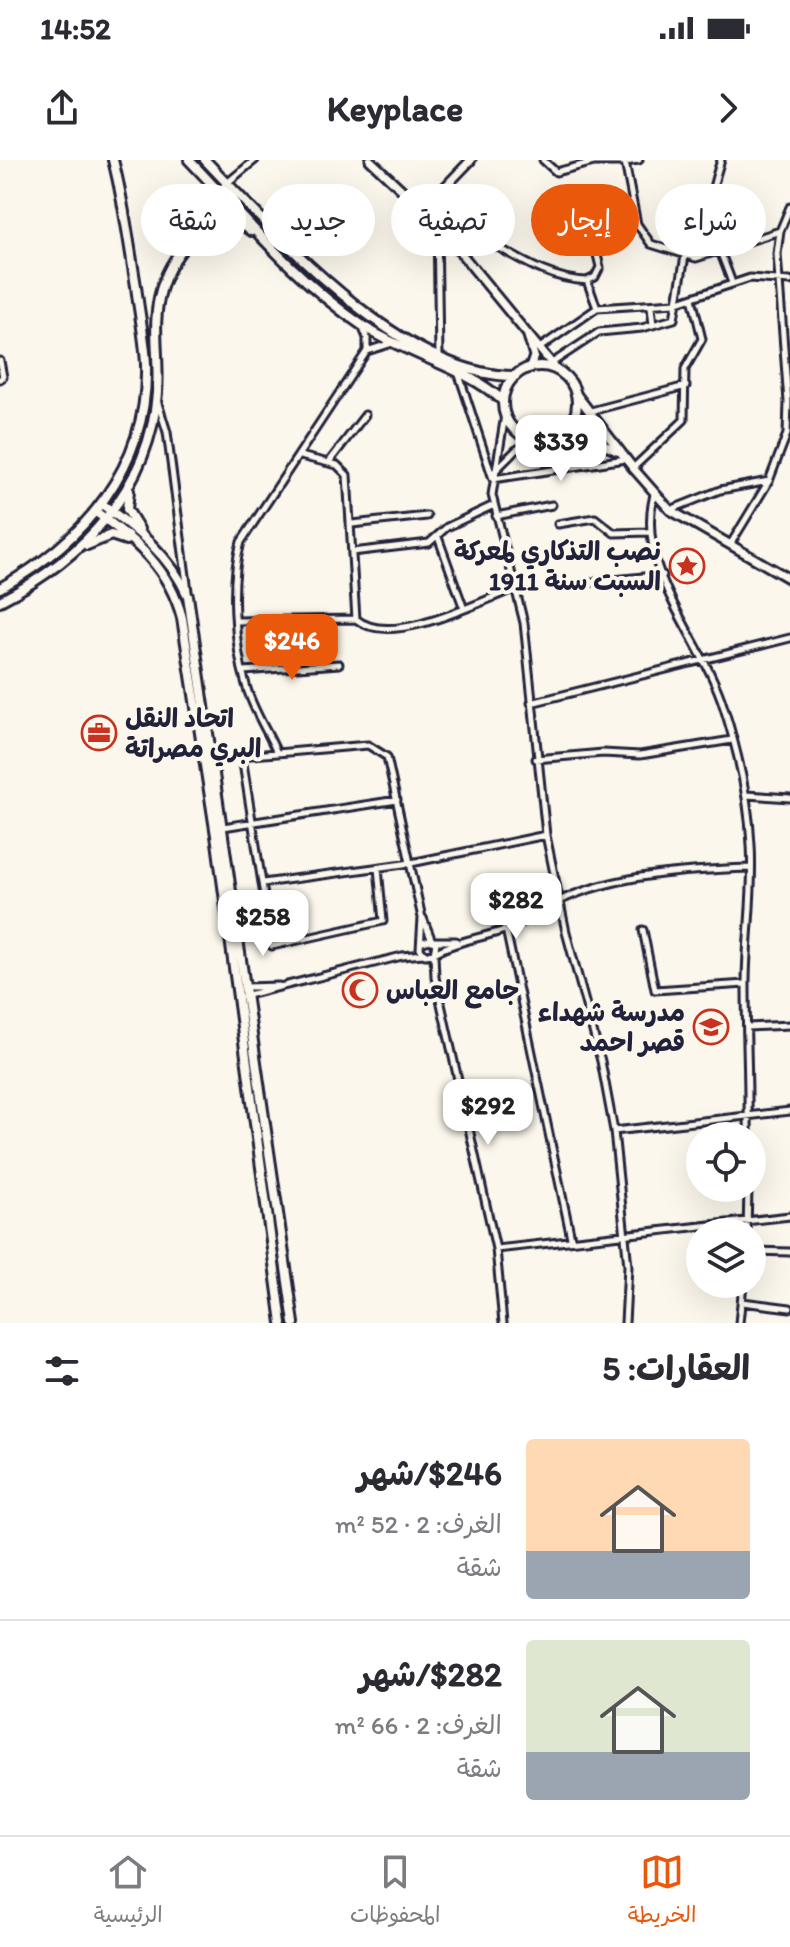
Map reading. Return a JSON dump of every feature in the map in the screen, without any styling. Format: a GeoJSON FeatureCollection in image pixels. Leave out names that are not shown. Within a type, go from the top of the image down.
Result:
{"type":"FeatureCollection","features":[{"type":"Feature","properties":{"kind":"main road"},"geometry":{"type":"LineString","coordinates":[[0,588],[35,569],[64,547],[99,508],[122,472],[137,434],[146,366],[122,196],[113,160]]}},
{"type":"Feature","properties":{"kind":"main road"},"geometry":{"type":"LineString","coordinates":[[189,160],[212,184]]}},
{"type":"Feature","properties":{"kind":"main road"},"geometry":{"type":"LineString","coordinates":[[205,160],[313,270],[390,329],[439,356],[484,373],[515,376],[530,368],[555,366],[569,380],[576,394],[573,422],[559,435],[534,440],[516,431],[505,415],[503,401],[515,376]]}},
{"type":"Feature","properties":{"kind":"main road"},"geometry":{"type":"LineString","coordinates":[[246,219],[262,236]]}},
{"type":"Feature","properties":{"kind":"main road"},"geometry":{"type":"LineString","coordinates":[[177,256],[162,285],[154,328],[156,399],[150,437],[133,479],[127,509],[175,570],[188,596],[294,1323]]}},
{"type":"Feature","properties":{"kind":"main road"},"geometry":{"type":"LineString","coordinates":[[282,256],[302,277],[362,325],[492,391],[503,401]]}},
{"type":"Feature","properties":{"kind":"main road"},"geometry":{"type":"LineString","coordinates":[[73,555],[109,515],[133,479]]}},
{"type":"Feature","properties":{"kind":"main road"},"geometry":{"type":"LineString","coordinates":[[99,508],[159,550]]}},
{"type":"Feature","properties":{"kind":"main road"},"geometry":{"type":"LineString","coordinates":[[109,515],[147,552],[168,579],[182,618],[217,842],[282,1323]]}},
{"type":"Feature","properties":{"kind":"main road"},"geometry":{"type":"LineString","coordinates":[[0,601],[41,578],[92,541],[111,535],[147,552]]}},
{"type":"Feature","properties":{"kind":"main road"},"geometry":{"type":"LineString","coordinates":[[261,1176],[273,1174]]}},
{"type":"Feature","properties":{"kind":"street"},"geometry":{"type":"LineString","coordinates":[[227,183],[255,160]]}},
{"type":"Feature","properties":{"kind":"street"},"geometry":{"type":"LineString","coordinates":[[370,160],[396,184]]}},
{"type":"Feature","properties":{"kind":"street"},"geometry":{"type":"LineString","coordinates":[[448,184],[471,160]]}},
{"type":"Feature","properties":{"kind":"street"},"geometry":{"type":"LineString","coordinates":[[543,160],[556,172],[594,162],[639,160]]}},
{"type":"Feature","properties":{"kind":"street"},"geometry":{"type":"LineString","coordinates":[[715,184],[721,160]]}},
{"type":"Feature","properties":{"kind":"street"},"geometry":{"type":"LineString","coordinates":[[620,161],[641,234],[655,245]]}},
{"type":"Feature","properties":{"kind":"street"},"geometry":{"type":"LineString","coordinates":[[730,545],[769,481],[787,434],[788,383],[779,279],[780,231],[790,207]]}},
{"type":"Feature","properties":{"kind":"street"},"geometry":{"type":"LineString","coordinates":[[766,236],[780,231]]}},
{"type":"Feature","properties":{"kind":"street"},"geometry":{"type":"LineString","coordinates":[[436,256],[439,356]]}},
{"type":"Feature","properties":{"kind":"street"},"geometry":{"type":"LineString","coordinates":[[464,256],[555,366],[599,332],[674,319],[685,256],[706,256]]}},
{"type":"Feature","properties":{"kind":"street"},"geometry":{"type":"LineString","coordinates":[[514,256],[550,276],[587,281],[600,270],[597,256]]}},
{"type":"Feature","properties":{"kind":"street"},"geometry":{"type":"LineString","coordinates":[[722,256],[732,283]]}},
{"type":"Feature","properties":{"kind":"street"},"geometry":{"type":"LineString","coordinates":[[541,347],[597,308],[675,303],[732,283],[760,277],[790,281]]}},
{"type":"Feature","properties":{"kind":"street"},"geometry":{"type":"LineString","coordinates":[[587,281],[597,308]]}},
{"type":"Feature","properties":{"kind":"street"},"geometry":{"type":"LineString","coordinates":[[633,468],[684,420],[685,369],[702,339],[692,298]]}},
{"type":"Feature","properties":{"kind":"street"},"geometry":{"type":"LineString","coordinates":[[651,306],[653,325]]}},
{"type":"Feature","properties":{"kind":"street"},"geometry":{"type":"LineString","coordinates":[[277,753],[252,701],[243,671],[235,577],[241,542],[367,351],[367,338],[362,325]]}},
{"type":"Feature","properties":{"kind":"street"},"geometry":{"type":"LineString","coordinates":[[526,330],[533,347],[530,368]]}},
{"type":"Feature","properties":{"kind":"street"},"geometry":{"type":"LineString","coordinates":[[367,351],[393,343]]}},
{"type":"Feature","properties":{"kind":"street"},"geometry":{"type":"LineString","coordinates":[[0,361],[3,377],[0,379]]}},
{"type":"Feature","properties":{"kind":"street"},"geometry":{"type":"LineString","coordinates":[[459,375],[493,476],[496,516],[524,623],[546,835],[559,900],[601,1061],[614,1131],[626,1231],[625,1323]]}},
{"type":"Feature","properties":{"kind":"street"},"geometry":{"type":"LineString","coordinates":[[591,411],[686,386]]}},
{"type":"Feature","properties":{"kind":"street"},"geometry":{"type":"LineString","coordinates":[[576,394],[670,510],[790,579]]}},
{"type":"Feature","properties":{"kind":"street"},"geometry":{"type":"LineString","coordinates":[[156,399],[167,432],[188,596]]}},
{"type":"Feature","properties":{"kind":"street"},"geometry":{"type":"LineString","coordinates":[[329,462],[365,415]]}},
{"type":"Feature","properties":{"kind":"street"},"geometry":{"type":"LineString","coordinates":[[493,476],[504,438],[505,415]]}},
{"type":"Feature","properties":{"kind":"street"},"geometry":{"type":"LineString","coordinates":[[559,435],[597,440],[624,457]]}},
{"type":"Feature","properties":{"kind":"street"},"geometry":{"type":"LineString","coordinates":[[493,476],[509,456],[534,440]]}},
{"type":"Feature","properties":{"kind":"street"},"geometry":{"type":"LineString","coordinates":[[300,456],[329,462],[347,475],[356,619]]}},
{"type":"Feature","properties":{"kind":"street"},"geometry":{"type":"LineString","coordinates":[[493,476],[624,457]]}},
{"type":"Feature","properties":{"kind":"street"},"geometry":{"type":"LineString","coordinates":[[670,510],[707,494],[769,481]]}},
{"type":"Feature","properties":{"kind":"street"},"geometry":{"type":"LineString","coordinates":[[654,494],[649,532],[682,625],[724,707],[746,795],[750,868],[746,984],[749,1122]]}},
{"type":"Feature","properties":{"kind":"street"},"geometry":{"type":"LineString","coordinates":[[352,552],[429,543],[447,527],[494,505]]}},
{"type":"Feature","properties":{"kind":"street"},"geometry":{"type":"LineString","coordinates":[[496,516],[552,505]]}},
{"type":"Feature","properties":{"kind":"street"},"geometry":{"type":"LineString","coordinates":[[352,524],[427,516]]}},
{"type":"Feature","properties":{"kind":"street"},"geometry":{"type":"LineString","coordinates":[[558,524],[595,518],[614,533],[649,532]]}},
{"type":"Feature","properties":{"kind":"street"},"geometry":{"type":"LineString","coordinates":[[438,537],[464,609]]}},
{"type":"Feature","properties":{"kind":"street"},"geometry":{"type":"LineString","coordinates":[[584,583],[663,575]]}},
{"type":"Feature","properties":{"kind":"street"},"geometry":{"type":"LineString","coordinates":[[237,621],[356,619],[371,628],[402,628],[464,609],[513,589]]}},
{"type":"Feature","properties":{"kind":"street"},"geometry":{"type":"LineString","coordinates":[[531,703],[790,638]]}},
{"type":"Feature","properties":{"kind":"street"},"geometry":{"type":"LineString","coordinates":[[243,671],[339,664]]}},
{"type":"Feature","properties":{"kind":"street"},"geometry":{"type":"LineString","coordinates":[[536,759],[603,753],[640,755],[732,740]]}},
{"type":"Feature","properties":{"kind":"street"},"geometry":{"type":"LineString","coordinates":[[213,758],[371,746],[387,757],[422,918],[424,955],[435,977]]}},
{"type":"Feature","properties":{"kind":"street"},"geometry":{"type":"LineString","coordinates":[[242,757],[270,944],[277,947],[381,922],[385,915],[378,868]]}},
{"type":"Feature","properties":{"kind":"street"},"geometry":{"type":"LineString","coordinates":[[746,795],[790,798]]}},
{"type":"Feature","properties":{"kind":"street"},"geometry":{"type":"LineString","coordinates":[[223,827],[397,800]]}},
{"type":"Feature","properties":{"kind":"street"},"geometry":{"type":"LineString","coordinates":[[263,883],[411,863],[546,835]]}},
{"type":"Feature","properties":{"kind":"street"},"geometry":{"type":"LineString","coordinates":[[402,956],[433,941],[457,941],[506,929],[559,900],[594,889],[683,872],[750,868]]}},
{"type":"Feature","properties":{"kind":"street"},"geometry":{"type":"LineString","coordinates":[[422,918],[433,941],[435,977],[496,1249],[503,1323]]}},
{"type":"Feature","properties":{"kind":"street"},"geometry":{"type":"LineString","coordinates":[[506,929],[571,1238]]}},
{"type":"Feature","properties":{"kind":"street"},"geometry":{"type":"LineString","coordinates":[[643,930],[651,984],[655,990],[746,984]]}},
{"type":"Feature","properties":{"kind":"street"},"geometry":{"type":"LineString","coordinates":[[235,993],[280,986],[402,956],[435,953],[457,941]]}},
{"type":"Feature","properties":{"kind":"street"},"geometry":{"type":"LineString","coordinates":[[748,1027],[790,1025]]}},
{"type":"Feature","properties":{"kind":"street"},"geometry":{"type":"LineString","coordinates":[[614,1131],[790,1111]]}},
{"type":"Feature","properties":{"kind":"street"},"geometry":{"type":"LineString","coordinates":[[766,1218],[790,1216]]}},
{"type":"Feature","properties":{"kind":"street"},"geometry":{"type":"LineString","coordinates":[[496,1249],[686,1226]]}},
{"type":"Feature","properties":{"kind":"street"},"geometry":{"type":"LineString","coordinates":[[766,1251],[790,1252]]}},
{"type":"Feature","properties":{"kind":"street"},"geometry":{"type":"LineString","coordinates":[[739,1323],[742,1298]]}},
{"type":"Feature","properties":{"kind":"street"},"geometry":{"type":"LineString","coordinates":[[742,1302],[790,1308]]}},
{"type":"Feature","properties":{"kind":"place","name":"نصب التذكاري لمعركة السبت سنة 1911"},"geometry":{"type":"Point","coordinates":[687,566]}},
{"type":"Feature","properties":{"kind":"place","name":"اتحاد النقل البري مصراتة"},"geometry":{"type":"Point","coordinates":[99,733]}},
{"type":"Feature","properties":{"kind":"place","name":"جامع العباس"},"geometry":{"type":"Point","coordinates":[360,990]}},
{"type":"Feature","properties":{"kind":"place","name":"مدرسة شهداء قصر احمد"},"geometry":{"type":"Point","coordinates":[711,1027]}}]}
